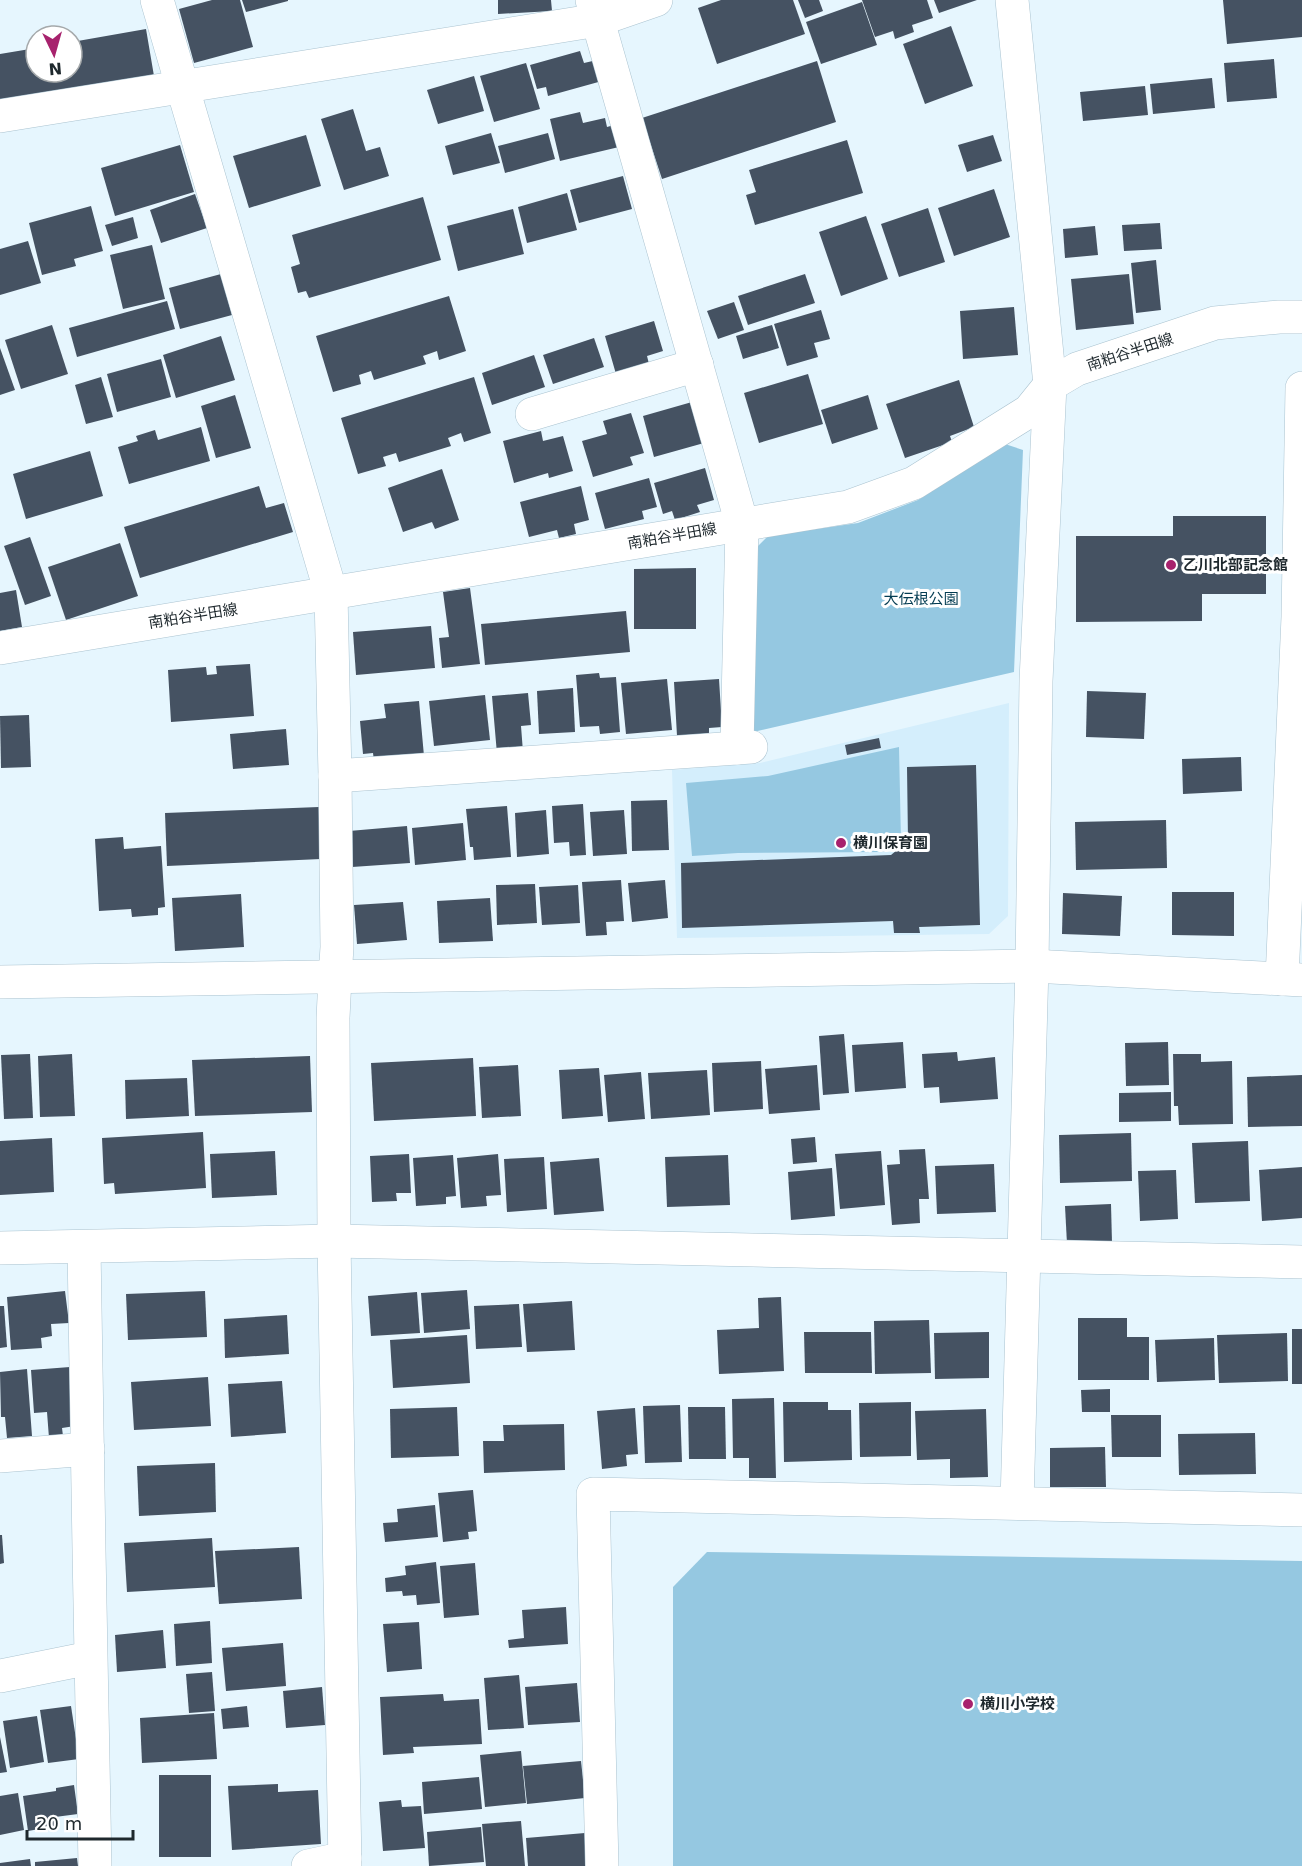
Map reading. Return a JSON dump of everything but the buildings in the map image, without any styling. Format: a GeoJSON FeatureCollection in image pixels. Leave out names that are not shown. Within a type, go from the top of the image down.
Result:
{"type":"FeatureCollection","features":[{"type":"Feature","properties":{"kind":"street"},"geometry":{"type":"LineString","coordinates":[[157,0],[331,593],[337,947],[333,1018],[334,1241],[345,1862],[308,1866]]}},
{"type":"Feature","properties":{"kind":"street"},"geometry":{"type":"LineString","coordinates":[[0,116],[183,87],[656,0]]}},
{"type":"Feature","properties":{"kind":"street"},"geometry":{"type":"LineString","coordinates":[[1012,0],[1050,385],[1036,681],[1032,966],[1017,1503]]}},
{"type":"Feature","properties":{"kind":"street"},"geometry":{"type":"LineString","coordinates":[[335,777],[744,747],[742,524],[595,10]]}},
{"type":"Feature","properties":{"kind":"street","name":"南粕谷半田線"},"geometry":{"type":"LineString","coordinates":[[0,648],[848,507],[914,483],[1029,411],[1050,385],[1077,369],[1215,323],[1302,317]]}},
{"type":"Feature","properties":{"kind":"street"},"geometry":{"type":"LineString","coordinates":[[532,414],[696,365]]}},
{"type":"Feature","properties":{"kind":"street"},"geometry":{"type":"LineString","coordinates":[[0,982],[1032,966],[1292,979],[1300,617],[1302,388]]}},
{"type":"Feature","properties":{"kind":"street"},"geometry":{"type":"LineString","coordinates":[[0,1248],[334,1241],[1302,1262]]}},
{"type":"Feature","properties":{"kind":"street"},"geometry":{"type":"LineString","coordinates":[[84,1247],[95,1866]]}},
{"type":"Feature","properties":{"kind":"street"},"geometry":{"type":"LineString","coordinates":[[0,1456],[88,1449]]}},
{"type":"Feature","properties":{"kind":"street"},"geometry":{"type":"LineString","coordinates":[[602,1866],[593,1494],[1302,1510]]}},
{"type":"Feature","properties":{"kind":"street"},"geometry":{"type":"LineString","coordinates":[[0,1676],[90,1658]]}},
{"type":"Feature","properties":{"kind":"shaded area","name":"横川保育園"},"geometry":{"type":"Polygon","coordinates":[[[1009,703],[1008,916],[989,934],[677,938],[672,770],[760,763],[1009,703]]]}},
{"type":"Feature","properties":{"kind":"green space","name":"大伝根公園"},"geometry":{"type":"Polygon","coordinates":[[[1005,444],[1023,450],[1014,672],[749,733],[753,551],[768,536],[858,523],[918,500],[1005,444]]]}},
{"type":"Feature","properties":{"kind":"green space"},"geometry":{"type":"Polygon","coordinates":[[[899,747],[901,841],[887,852],[738,853],[692,856],[686,783],[768,776],[899,747]]]}},
{"type":"Feature","properties":{"kind":"green space","name":"横川小学校"},"geometry":{"type":"Polygon","coordinates":[[[707,1552],[1302,1561],[1302,1866],[673,1866],[673,1587],[707,1552]]]}},
{"type":"Feature","properties":{"kind":"place","name":"乙川北部記念館"},"geometry":{"type":"Point","coordinates":[1171,565]}},
{"type":"Feature","properties":{"kind":"place","name":"横川保育園"},"geometry":{"type":"Point","coordinates":[841,843]}},
{"type":"Feature","properties":{"kind":"place","name":"横川小学校"},"geometry":{"type":"Point","coordinates":[968,1704]}}]}
